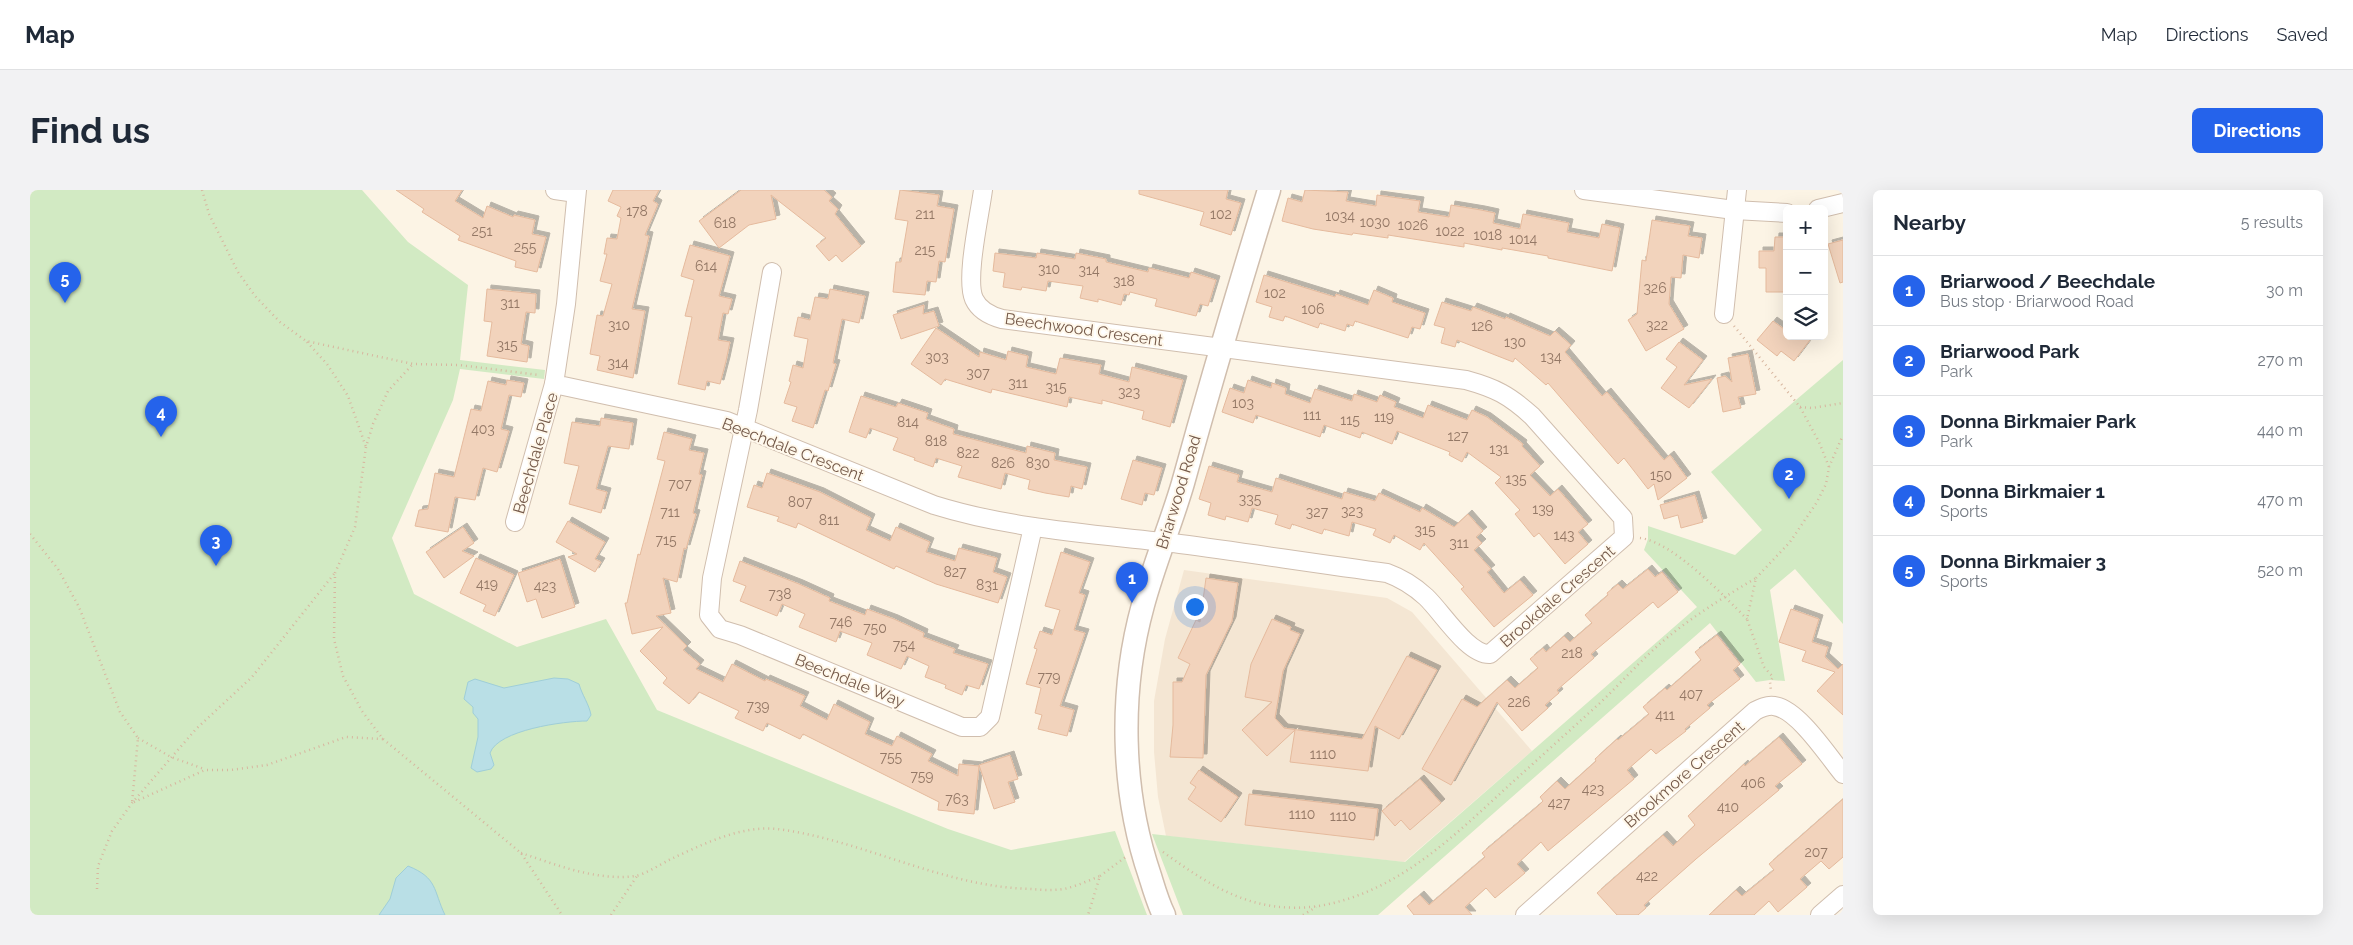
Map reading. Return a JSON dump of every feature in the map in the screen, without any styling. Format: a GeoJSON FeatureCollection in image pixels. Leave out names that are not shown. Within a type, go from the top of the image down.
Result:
{"type":"FeatureCollection","features":[{"type":"Feature","properties":{"kind":"street"},"geometry":{"type":"LineString","coordinates":[[554,190],[577,192],[566,304],[556,376]]}},
{"type":"Feature","properties":{"kind":"street","name":"Beechwood Crescent"},"geometry":{"type":"LineString","coordinates":[[983,190],[970,283],[974,298],[980,307],[991,316],[1222,346]]}},
{"type":"Feature","properties":{"kind":"street","name":"Briarwood Road"},"geometry":{"type":"LineString","coordinates":[[1164,915],[1142,853],[1128,773],[1126,728],[1131,673],[1142,607],[1172,523],[1268,190]]}},
{"type":"Feature","properties":{"kind":"street"},"geometry":{"type":"LineString","coordinates":[[1584,190],[1734,210],[1783,213]]}},
{"type":"Feature","properties":{"kind":"street"},"geometry":{"type":"LineString","coordinates":[[1724,314],[1734,210],[1738,190]]}},
{"type":"Feature","properties":{"kind":"street"},"geometry":{"type":"LineString","coordinates":[[1828,207],[1843,203]]}},
{"type":"Feature","properties":{"kind":"street","name":"Beechdale Way"},"geometry":{"type":"LineString","coordinates":[[772,272],[744,428],[712,578],[709,615],[720,629],[740,635],[962,727],[980,727],[990,717],[1033,527]]}},
{"type":"Feature","properties":{"kind":"street","name":"Brookdale Crescent"},"geometry":{"type":"LineString","coordinates":[[1164,542],[1386,573],[1398,577],[1426,598],[1469,645],[1482,654],[1490,654],[1624,537],[1623,518],[1532,416],[1518,403],[1495,388],[1466,380],[1222,346]]}},
{"type":"Feature","properties":{"kind":"street","name":"Beechdale Crescent"},"geometry":{"type":"LineString","coordinates":[[556,376],[727,421],[934,505],[967,515],[1033,527],[1164,542]]}},
{"type":"Feature","properties":{"kind":"street","name":"Beechdale Place"},"geometry":{"type":"LineString","coordinates":[[515,522],[556,376]]}},
{"type":"Feature","properties":{"kind":"street","name":"Brookmore Crescent"},"geometry":{"type":"LineString","coordinates":[[1525,915],[1748,718],[1764,707],[1773,706],[1784,709],[1794,717],[1843,774]]}},
{"type":"Feature","properties":{"kind":"street"},"geometry":{"type":"LineString","coordinates":[[1820,915],[1843,895]]}},
{"type":"Feature","properties":{"kind":"path"},"geometry":{"type":"LineString","coordinates":[[202,190],[209,214],[238,272],[255,296],[280,322],[306,341],[326,364],[348,396],[366,447]]}},
{"type":"Feature","properties":{"kind":"path"},"geometry":{"type":"LineString","coordinates":[[1744,339],[1800,407],[1819,442],[1829,467]]}},
{"type":"Feature","properties":{"kind":"path"},"geometry":{"type":"LineString","coordinates":[[306,341],[358,354],[413,364],[459,364],[542,375],[543,366],[556,376]]}},
{"type":"Feature","properties":{"kind":"path"},"geometry":{"type":"LineString","coordinates":[[96,889],[98,866],[112,831],[132,803],[196,729],[252,677],[335,573],[355,527],[366,447],[373,424],[388,391],[413,364]]}},
{"type":"Feature","properties":{"kind":"path"},"geometry":{"type":"LineString","coordinates":[[1800,407],[1812,408],[1843,403]]}},
{"type":"Feature","properties":{"kind":"path"},"geometry":{"type":"LineString","coordinates":[[521,853],[577,870],[613,877],[637,876],[691,850],[739,832],[775,829],[818,836],[942,876],[1018,889],[1067,888],[1100,876],[1122,858],[1158,849],[1205,883],[1249,902],[1281,906],[1318,906],[1357,896],[1379,887],[1415,866],[1467,824],[1601,702],[1663,642],[1725,597],[1756,578],[1796,534],[1826,484],[1829,467],[1843,435]]}},
{"type":"Feature","properties":{"kind":"path"},"geometry":{"type":"LineString","coordinates":[[30,534],[58,569],[79,607],[120,712],[138,738],[171,757],[205,770],[231,770],[267,765],[346,737],[383,739]]}},
{"type":"Feature","properties":{"kind":"path"},"geometry":{"type":"LineString","coordinates":[[1642,539],[1648,539],[1668,551],[1713,584],[1747,619],[1764,667],[1773,677],[1770,682]]}},
{"type":"Feature","properties":{"kind":"path"},"geometry":{"type":"LineString","coordinates":[[335,573],[334,639],[343,676],[362,711],[383,739],[521,853],[562,915]]}},
{"type":"Feature","properties":{"kind":"path"},"geometry":{"type":"LineString","coordinates":[[1747,619],[1756,578]]}},
{"type":"Feature","properties":{"kind":"path"},"geometry":{"type":"LineString","coordinates":[[132,803],[138,738]]}},
{"type":"Feature","properties":{"kind":"path"},"geometry":{"type":"LineString","coordinates":[[132,803],[205,770]]}},
{"type":"Feature","properties":{"kind":"path"},"geometry":{"type":"LineString","coordinates":[[611,915],[637,876]]}},
{"type":"Feature","properties":{"kind":"path"},"geometry":{"type":"LineString","coordinates":[[1088,915],[1100,876]]}},
{"type":"Feature","properties":{"kind":"path"},"geometry":{"type":"LineString","coordinates":[[1304,915],[1318,906]]}},
{"type":"Feature","properties":{"kind":"shaded area"},"geometry":{"type":"Polygon","coordinates":[[[1184,570],[1387,598],[1412,612],[1532,751],[1404,862],[1166,836],[1158,797],[1154,752],[1154,701],[1165,639],[1184,570]]]}},
{"type":"Feature","properties":{"kind":"green space"},"geometry":{"type":"Polygon","coordinates":[[[30,190],[362,190],[408,242],[468,285],[460,360],[545,370],[544,379],[460,369],[453,400],[392,538],[414,594],[517,647],[606,619],[657,710],[948,829],[1011,850],[1115,831],[1147,915],[30,915],[30,190]]]}},
{"type":"Feature","properties":{"kind":"green space"},"geometry":{"type":"Polygon","coordinates":[[[1843,360],[1843,624],[1795,569],[1770,590],[1785,681],[1770,680],[1756,682],[1710,623],[1378,915],[1183,915],[1152,834],[1405,862],[1697,607],[1644,550],[1648,539],[1648,526],[1735,555],[1762,530],[1711,472],[1843,360]]]}},
{"type":"Feature","properties":{"kind":"water"},"geometry":{"type":"Polygon","coordinates":[[[554,678],[568,679],[579,684],[591,715],[587,721],[533,728],[505,738],[490,753],[494,765],[491,769],[477,772],[471,768],[478,737],[478,719],[473,713],[473,707],[464,699],[468,682],[475,679],[504,688],[554,678]]]}},
{"type":"Feature","properties":{"kind":"water"},"geometry":{"type":"Polygon","coordinates":[[[408,866],[425,875],[430,880],[445,915],[379,915],[390,899],[396,878],[408,866]]]}},
{"type":"Feature","properties":{"kind":"building"},"geometry":{"type":"Polygon","coordinates":[[[396,190],[462,190],[455,201],[483,218],[487,206],[513,217],[514,215],[535,220],[532,234],[546,237],[537,272],[515,267],[516,261],[458,240],[460,236],[422,212],[424,209],[396,190]]]}},
{"type":"Feature","properties":{"kind":"building"},"geometry":{"type":"Polygon","coordinates":[[[613,190],[659,190],[653,201],[658,204],[645,235],[649,236],[632,309],[645,311],[633,378],[597,370],[600,356],[590,354],[597,315],[603,316],[612,284],[600,281],[607,254],[604,254],[607,238],[617,239],[621,218],[617,216],[621,207],[608,201],[613,190]]]}},
{"type":"Feature","properties":{"kind":"building"},"geometry":{"type":"Polygon","coordinates":[[[741,190],[824,190],[832,197],[829,201],[838,209],[835,214],[861,246],[842,262],[836,255],[829,261],[816,246],[826,238],[771,195],[776,219],[749,225],[719,248],[699,221],[741,190]]]}},
{"type":"Feature","properties":{"kind":"building"},"geometry":{"type":"Polygon","coordinates":[[[900,190],[939,195],[937,206],[954,209],[945,262],[939,261],[936,282],[927,281],[925,295],[893,292],[896,262],[901,262],[908,221],[895,219],[900,190]]]}},
{"type":"Feature","properties":{"kind":"building"},"geometry":{"type":"Polygon","coordinates":[[[1139,190],[1228,190],[1226,199],[1241,203],[1231,235],[1200,225],[1204,212],[1139,194],[1139,190]]]}},
{"type":"Feature","properties":{"kind":"building"},"geometry":{"type":"Polygon","coordinates":[[[1305,190],[1348,192],[1346,201],[1376,206],[1377,195],[1420,201],[1418,212],[1449,217],[1451,205],[1481,210],[1495,213],[1493,223],[1520,229],[1523,214],[1569,223],[1567,232],[1599,238],[1602,224],[1620,228],[1612,271],[1548,258],[1548,256],[1502,248],[1502,250],[1464,243],[1464,247],[1388,235],[1388,238],[1353,233],[1352,235],[1313,229],[1282,221],[1288,198],[1302,202],[1305,190]]]}},
{"type":"Feature","properties":{"kind":"building"},"geometry":{"type":"Polygon","coordinates":[[[1652,220],[1690,226],[1688,236],[1702,238],[1699,258],[1683,255],[1681,278],[1671,277],[1669,304],[1684,329],[1646,351],[1628,320],[1637,314],[1642,260],[1646,261],[1652,220]]]}},
{"type":"Feature","properties":{"kind":"building"},"geometry":{"type":"Polygon","coordinates":[[[1775,237],[1783,237],[1783,292],[1766,292],[1766,268],[1759,268],[1759,251],[1774,251],[1775,237]]]}},
{"type":"Feature","properties":{"kind":"building"},"geometry":{"type":"Polygon","coordinates":[[[1843,240],[1843,282],[1840,283],[1828,244],[1843,240]]]}},
{"type":"Feature","properties":{"kind":"building"},"geometry":{"type":"Polygon","coordinates":[[[690,245],[730,256],[719,296],[732,299],[728,314],[723,313],[718,340],[730,342],[720,384],[707,381],[705,390],[678,384],[692,317],[685,316],[694,280],[681,276],[690,245]]]}},
{"type":"Feature","properties":{"kind":"building"},"geometry":{"type":"Polygon","coordinates":[[[995,253],[1036,258],[1037,253],[1075,259],[1076,253],[1106,259],[1106,262],[1148,272],[1149,268],[1189,278],[1191,272],[1216,280],[1208,306],[1200,304],[1196,316],[1155,306],[1157,299],[1130,292],[1129,295],[1124,294],[1121,305],[1098,299],[1098,302],[1080,298],[1083,286],[1048,281],[1046,291],[1022,287],[1021,290],[1003,287],[1005,273],[993,271],[995,253]]]}},
{"type":"Feature","properties":{"kind":"building"},"geometry":{"type":"Polygon","coordinates":[[[1264,275],[1335,297],[1336,294],[1368,305],[1374,290],[1393,298],[1392,302],[1425,313],[1420,329],[1412,327],[1408,338],[1355,321],[1353,326],[1347,324],[1345,331],[1320,323],[1318,328],[1285,316],[1283,321],[1269,317],[1272,307],[1256,302],[1264,275]]]}},
{"type":"Feature","properties":{"kind":"building"},"geometry":{"type":"Polygon","coordinates":[[[487,289],[536,294],[535,313],[526,312],[521,344],[529,346],[527,362],[487,356],[492,322],[484,321],[487,289]]]}},
{"type":"Feature","properties":{"kind":"building"},"geometry":{"type":"Polygon","coordinates":[[[830,289],[865,296],[859,323],[842,319],[833,363],[836,364],[828,391],[825,390],[813,428],[792,421],[797,407],[784,403],[791,382],[789,381],[793,365],[803,368],[808,339],[794,336],[798,317],[810,320],[815,297],[828,299],[830,289]]]}},
{"type":"Feature","properties":{"kind":"building"},"geometry":{"type":"Polygon","coordinates":[[[1442,302],[1471,311],[1473,307],[1505,319],[1506,317],[1550,336],[1555,331],[1571,345],[1565,352],[1602,396],[1607,392],[1664,460],[1670,455],[1687,478],[1658,500],[1654,484],[1648,489],[1624,458],[1618,464],[1548,383],[1546,385],[1515,358],[1513,362],[1457,340],[1455,347],[1441,343],[1445,328],[1434,325],[1442,302]]]}},
{"type":"Feature","properties":{"kind":"building"},"geometry":{"type":"Polygon","coordinates":[[[924,305],[923,314],[934,311],[939,326],[901,339],[893,315],[924,305]]]}},
{"type":"Feature","properties":{"kind":"building"},"geometry":{"type":"Polygon","coordinates":[[[1773,321],[1783,328],[1783,340],[1810,340],[1794,361],[1781,351],[1777,356],[1757,340],[1773,321]]]}},
{"type":"Feature","properties":{"kind":"building"},"geometry":{"type":"Polygon","coordinates":[[[936,328],[979,357],[980,352],[1006,360],[1008,351],[1028,356],[1026,367],[1056,374],[1060,358],[1101,365],[1099,374],[1129,382],[1132,367],[1183,380],[1170,427],[1142,419],[1144,411],[1102,400],[1102,404],[1069,397],[1067,407],[992,389],[991,393],[945,379],[941,385],[911,364],[936,328]]]}},
{"type":"Feature","properties":{"kind":"building"},"geometry":{"type":"Polygon","coordinates":[[[1679,342],[1703,360],[1684,385],[1712,379],[1689,408],[1661,388],[1677,367],[1666,359],[1679,342]]]}},
{"type":"Feature","properties":{"kind":"building"},"geometry":{"type":"Polygon","coordinates":[[[1748,354],[1756,394],[1738,397],[1741,408],[1723,412],[1717,378],[1725,376],[1732,382],[1728,358],[1748,354]]]}},
{"type":"Feature","properties":{"kind":"building"},"geometry":{"type":"Polygon","coordinates":[[[507,380],[524,383],[521,397],[509,395],[501,429],[509,431],[497,472],[483,468],[475,500],[455,497],[448,532],[415,526],[419,510],[428,509],[435,473],[454,477],[471,409],[481,411],[488,381],[506,385],[507,380]]]}},
{"type":"Feature","properties":{"kind":"building"},"geometry":{"type":"Polygon","coordinates":[[[1248,380],[1271,388],[1272,383],[1286,388],[1285,394],[1310,403],[1315,389],[1352,401],[1354,394],[1377,402],[1380,395],[1396,402],[1394,407],[1423,418],[1428,405],[1467,420],[1472,410],[1487,417],[1523,444],[1522,446],[1540,466],[1530,475],[1550,496],[1558,489],[1588,524],[1578,532],[1588,544],[1565,564],[1539,533],[1534,537],[1515,514],[1520,510],[1495,483],[1501,477],[1467,452],[1462,462],[1449,455],[1450,452],[1397,431],[1392,444],[1362,432],[1360,438],[1324,425],[1320,437],[1256,415],[1253,423],[1222,412],[1230,388],[1244,393],[1248,380]]]}},
{"type":"Feature","properties":{"kind":"building"},"geometry":{"type":"Polygon","coordinates":[[[861,396],[896,407],[898,403],[928,413],[926,419],[954,429],[953,434],[1026,453],[1027,446],[1055,453],[1054,460],[1087,467],[1082,489],[1071,486],[1069,497],[1045,493],[1028,489],[1030,480],[1005,473],[1001,489],[958,477],[962,466],[936,458],[933,467],[914,460],[915,458],[893,450],[898,438],[870,428],[866,438],[849,432],[861,396]]]}},
{"type":"Feature","properties":{"kind":"building"},"geometry":{"type":"Polygon","coordinates":[[[601,418],[633,423],[629,449],[608,446],[596,489],[607,492],[601,513],[569,504],[579,466],[564,463],[572,422],[600,426],[601,418]]]}},
{"type":"Feature","properties":{"kind":"building"},"geometry":{"type":"Polygon","coordinates":[[[664,432],[692,439],[689,450],[704,453],[699,474],[702,475],[693,513],[696,514],[686,549],[684,548],[677,582],[663,578],[671,613],[656,616],[687,646],[683,650],[700,664],[696,669],[723,682],[732,664],[765,681],[766,679],[805,696],[800,706],[827,720],[834,704],[870,722],[865,734],[892,746],[897,736],[932,754],[928,761],[958,776],[959,764],[979,766],[974,814],[938,810],[939,802],[803,734],[800,739],[767,723],[763,731],[735,718],[739,711],[699,692],[689,704],[663,683],[667,678],[640,651],[663,627],[632,634],[625,603],[627,603],[638,554],[640,555],[665,461],[657,459],[664,432]]]}},
{"type":"Feature","properties":{"kind":"building"},"geometry":{"type":"Polygon","coordinates":[[[1133,460],[1162,468],[1154,495],[1145,493],[1142,505],[1121,499],[1133,460]]]}},
{"type":"Feature","properties":{"kind":"building"},"geometry":{"type":"Polygon","coordinates":[[[1209,466],[1239,475],[1237,482],[1272,492],[1276,478],[1342,499],[1344,492],[1375,501],[1379,493],[1420,512],[1422,508],[1454,527],[1468,514],[1483,531],[1476,537],[1482,543],[1474,550],[1491,569],[1487,572],[1504,593],[1520,580],[1533,595],[1494,627],[1461,589],[1464,587],[1424,543],[1420,550],[1394,535],[1390,543],[1373,535],[1376,529],[1352,522],[1349,536],[1324,529],[1322,534],[1292,524],[1290,529],[1275,524],[1278,515],[1252,508],[1248,522],[1226,516],[1225,520],[1208,515],[1211,503],[1199,499],[1209,466]]]}},
{"type":"Feature","properties":{"kind":"building"},"geometry":{"type":"Polygon","coordinates":[[[767,473],[820,492],[871,518],[866,530],[890,541],[896,527],[930,542],[926,552],[955,561],[959,548],[997,558],[993,572],[1007,577],[998,603],[936,584],[896,566],[894,569],[798,523],[796,528],[777,521],[779,517],[747,507],[754,485],[762,488],[767,473]]]}},
{"type":"Feature","properties":{"kind":"building"},"geometry":{"type":"Polygon","coordinates":[[[1695,495],[1703,522],[1681,528],[1678,515],[1664,519],[1660,505],[1695,495]]]}},
{"type":"Feature","properties":{"kind":"building"},"geometry":{"type":"Polygon","coordinates":[[[568,521],[605,542],[595,559],[601,562],[595,572],[568,557],[577,554],[556,542],[568,521]]]}},
{"type":"Feature","properties":{"kind":"building"},"geometry":{"type":"Polygon","coordinates":[[[463,527],[474,543],[462,551],[474,556],[444,578],[426,552],[463,527]]]}},
{"type":"Feature","properties":{"kind":"building"},"geometry":{"type":"Polygon","coordinates":[[[1061,552],[1090,562],[1079,593],[1085,595],[1074,630],[1085,633],[1060,706],[1074,710],[1067,736],[1038,729],[1042,715],[1035,713],[1041,688],[1026,684],[1037,649],[1034,648],[1040,631],[1052,635],[1060,610],[1045,606],[1061,552]]]}},
{"type":"Feature","properties":{"kind":"building"},"geometry":{"type":"Polygon","coordinates":[[[476,558],[514,575],[495,616],[483,611],[486,605],[460,593],[476,558]]]}},
{"type":"Feature","properties":{"kind":"building"},"geometry":{"type":"Polygon","coordinates":[[[560,559],[575,607],[542,618],[536,599],[527,602],[518,573],[560,559]]]}},
{"type":"Feature","properties":{"kind":"building"},"geometry":{"type":"Polygon","coordinates":[[[740,561],[799,584],[830,598],[829,601],[865,615],[867,609],[894,619],[924,633],[923,637],[955,649],[953,653],[988,664],[979,689],[966,685],[962,695],[945,688],[946,685],[925,677],[929,666],[907,656],[901,669],[867,655],[872,643],[840,631],[836,642],[799,627],[805,614],[782,604],[777,616],[740,601],[746,586],[733,581],[740,561]]]}},
{"type":"Feature","properties":{"kind":"building"},"geometry":{"type":"Polygon","coordinates":[[[1648,569],[1655,577],[1662,572],[1678,592],[1658,608],[1653,602],[1591,654],[1594,658],[1557,690],[1559,693],[1545,705],[1548,708],[1522,731],[1497,702],[1451,785],[1422,769],[1462,699],[1477,707],[1507,680],[1515,688],[1538,668],[1530,659],[1543,648],[1546,652],[1564,636],[1570,642],[1592,623],[1585,615],[1608,595],[1607,593],[1618,584],[1623,589],[1648,569]]]}},
{"type":"Feature","properties":{"kind":"building"},"geometry":{"type":"Polygon","coordinates":[[[1206,578],[1238,583],[1232,621],[1206,675],[1203,758],[1170,757],[1173,725],[1173,682],[1182,682],[1190,664],[1178,658],[1196,620],[1200,622],[1206,578]]]}},
{"type":"Feature","properties":{"kind":"building"},"geometry":{"type":"Polygon","coordinates":[[[1791,609],[1819,619],[1812,642],[1828,647],[1825,657],[1838,669],[1843,664],[1843,715],[1817,691],[1835,672],[1802,661],[1806,651],[1779,642],[1791,609]]]}},
{"type":"Feature","properties":{"kind":"building"},"geometry":{"type":"Polygon","coordinates":[[[1272,619],[1291,627],[1290,630],[1300,634],[1283,671],[1275,718],[1284,728],[1362,739],[1407,656],[1437,670],[1399,739],[1375,726],[1368,771],[1290,762],[1295,730],[1267,756],[1242,730],[1272,702],[1245,697],[1251,664],[1272,619]]]}},
{"type":"Feature","properties":{"kind":"building"},"geometry":{"type":"Polygon","coordinates":[[[1717,635],[1740,664],[1733,670],[1740,679],[1707,705],[1710,708],[1685,729],[1686,731],[1656,754],[1651,749],[1627,770],[1634,779],[1548,851],[1541,842],[1517,864],[1525,873],[1495,898],[1486,888],[1465,907],[1472,915],[1414,915],[1407,906],[1420,895],[1429,905],[1485,857],[1482,853],[1538,806],[1543,801],[1540,797],[1557,781],[1565,789],[1617,739],[1649,714],[1643,707],[1665,688],[1667,690],[1701,660],[1695,652],[1717,635]]]}},
{"type":"Feature","properties":{"kind":"building"},"geometry":{"type":"Polygon","coordinates":[[[1779,737],[1802,764],[1775,786],[1779,790],[1644,905],[1646,908],[1638,915],[1617,915],[1597,893],[1663,835],[1673,846],[1695,825],[1688,816],[1744,764],[1745,766],[1779,737]]]}},
{"type":"Feature","properties":{"kind":"building"},"geometry":{"type":"Polygon","coordinates":[[[1010,755],[1018,779],[1008,782],[1015,802],[994,809],[979,765],[1010,755]]]}},
{"type":"Feature","properties":{"kind":"building"},"geometry":{"type":"Polygon","coordinates":[[[1199,770],[1238,797],[1221,822],[1188,799],[1196,787],[1190,783],[1199,770]]]}},
{"type":"Feature","properties":{"kind":"building"},"geometry":{"type":"Polygon","coordinates":[[[1420,779],[1441,803],[1410,830],[1401,820],[1395,826],[1382,811],[1420,779]]]}},
{"type":"Feature","properties":{"kind":"building"},"geometry":{"type":"Polygon","coordinates":[[[1249,794],[1378,809],[1374,840],[1245,825],[1249,794]]]}},
{"type":"Feature","properties":{"kind":"building"},"geometry":{"type":"Polygon","coordinates":[[[1843,799],[1843,857],[1829,869],[1821,861],[1800,879],[1807,887],[1778,912],[1769,901],[1754,915],[1709,915],[1736,890],[1742,896],[1774,870],[1769,864],[1843,799]]]}},
{"type":"Feature","properties":{"kind":"place","name":"Donna Birkmaier 3"},"geometry":{"type":"Point","coordinates":[65,303]}},
{"type":"Feature","properties":{"kind":"place","name":"Donna Birkmaier 1"},"geometry":{"type":"Point","coordinates":[161,437]}},
{"type":"Feature","properties":{"kind":"place","name":"Briarwood Park"},"geometry":{"type":"Point","coordinates":[1789,499]}},
{"type":"Feature","properties":{"kind":"place","name":"Donna Birkmaier Park"},"geometry":{"type":"Point","coordinates":[216,566]}},
{"type":"Feature","properties":{"kind":"place","name":"Briarwood / Beechdale"},"geometry":{"type":"Point","coordinates":[1132,603]}}]}
